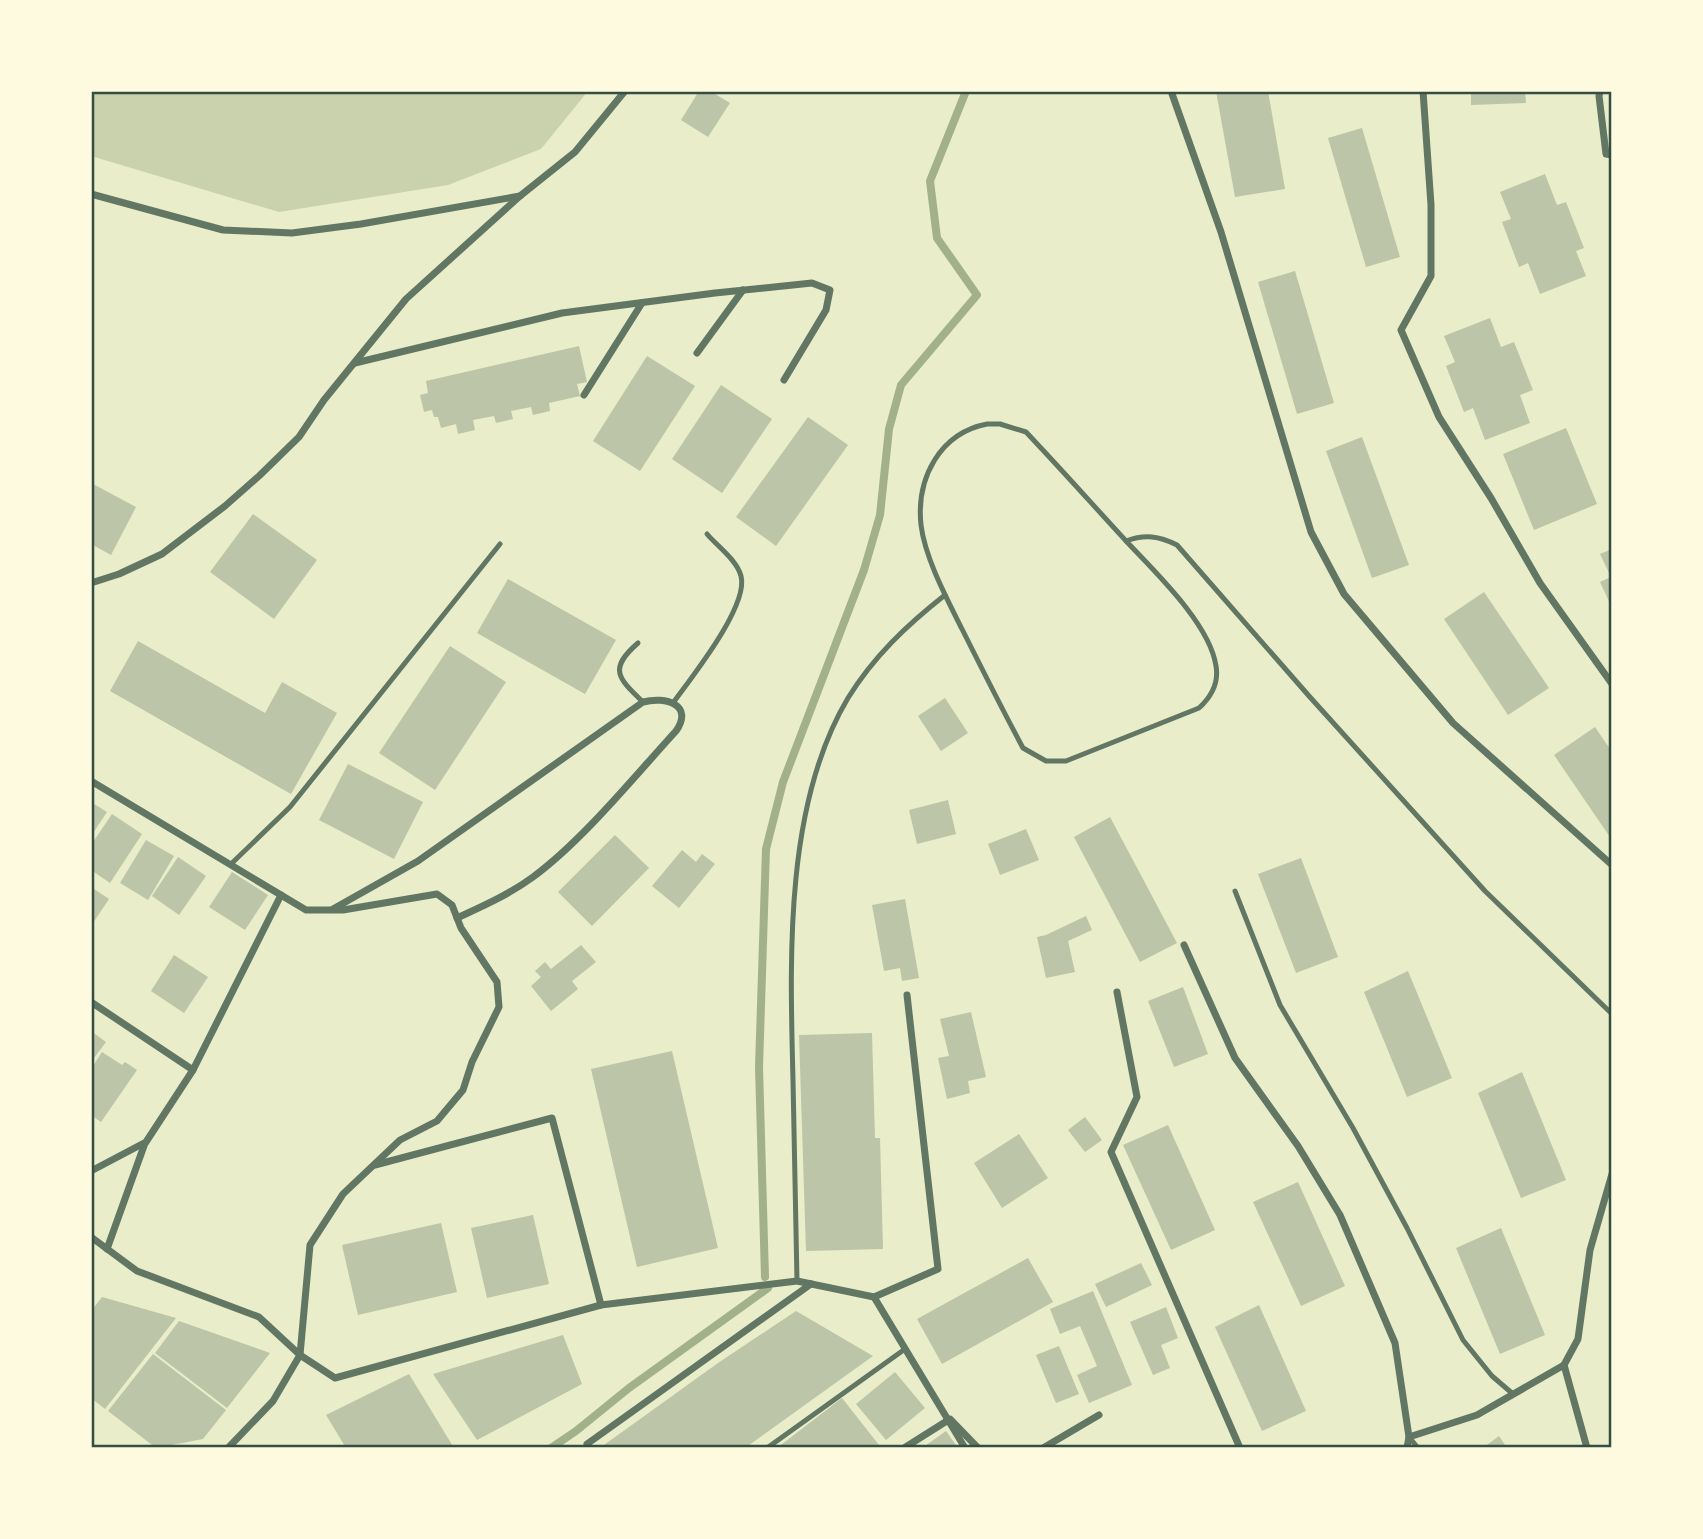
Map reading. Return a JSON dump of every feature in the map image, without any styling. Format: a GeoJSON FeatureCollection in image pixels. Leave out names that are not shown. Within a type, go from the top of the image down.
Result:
{"type":"FeatureCollection","features":[{"type":"Feature","properties":{"kind":"street"},"geometry":{"type":"LineString","coordinates":[[91,583],[119,574],[162,554],[225,506],[299,437],[324,400],[406,299],[520,196],[575,152],[625,91]]}},
{"type":"Feature","properties":{"kind":"street"},"geometry":{"type":"LineString","coordinates":[[1171,91],[1221,232],[1311,532],[1344,594],[1453,723],[1612,864]]}},
{"type":"Feature","properties":{"kind":"street"},"geometry":{"type":"LineString","coordinates":[[1423,91],[1431,205],[1431,276],[1401,330],[1439,417],[1540,583],[1612,684]]}},
{"type":"Feature","properties":{"kind":"street"},"geometry":{"type":"LineString","coordinates":[[1600,91],[1606,154],[1612,155]]}},
{"type":"Feature","properties":{"kind":"street"},"geometry":{"type":"LineString","coordinates":[[91,194],[223,230],[292,233],[361,224],[520,196]]}},
{"type":"Feature","properties":{"kind":"street"},"geometry":{"type":"LineString","coordinates":[[354,363],[562,313],[812,283],[830,290],[826,310],[784,380]]}},
{"type":"Feature","properties":{"kind":"street"},"geometry":{"type":"LineString","coordinates":[[697,353],[743,290]]}},
{"type":"Feature","properties":{"kind":"street"},"geometry":{"type":"LineString","coordinates":[[583,395],[642,303]]}},
{"type":"Feature","properties":{"kind":"street"},"geometry":{"type":"LineString","coordinates":[[332,910],[418,861],[643,702],[663,699],[673,703],[683,716],[683,722],[575,839],[534,877],[500,898],[457,918]]}},
{"type":"Feature","properties":{"kind":"street"},"geometry":{"type":"LineString","coordinates":[[91,781],[306,910],[371,906],[437,894],[453,905],[475,953],[496,982],[499,1007],[472,1062],[463,1090],[437,1121],[400,1140],[343,1195],[310,1245],[300,1355],[273,1401],[228,1448]]}},
{"type":"Feature","properties":{"kind":"street"},"geometry":{"type":"LineString","coordinates":[[107,1249],[146,1142],[193,1070],[281,895]]}},
{"type":"Feature","properties":{"kind":"street"},"geometry":{"type":"LineString","coordinates":[[1184,946],[1235,1058],[1298,1146],[1340,1216],[1395,1343],[1409,1437],[1407,1448]]}},
{"type":"Feature","properties":{"kind":"street"},"geometry":{"type":"LineString","coordinates":[[1117,992],[1137,1097],[1111,1152],[1240,1448]]}},
{"type":"Feature","properties":{"kind":"street"},"geometry":{"type":"LineString","coordinates":[[91,1237],[137,1271],[259,1317],[300,1355],[335,1378],[601,1305],[797,1282],[874,1297],[938,1269],[907,995]]}},
{"type":"Feature","properties":{"kind":"street"},"geometry":{"type":"LineString","coordinates":[[91,1002],[193,1070]]}},
{"type":"Feature","properties":{"kind":"street"},"geometry":{"type":"LineString","coordinates":[[372,1166],[552,1118],[601,1305]]}},
{"type":"Feature","properties":{"kind":"street"},"geometry":{"type":"LineString","coordinates":[[91,1171],[146,1142]]}},
{"type":"Feature","properties":{"kind":"street"},"geometry":{"type":"LineString","coordinates":[[1409,1437],[1477,1415],[1564,1365],[1578,1339],[1590,1250],[1612,1174]]}},
{"type":"Feature","properties":{"kind":"street"},"geometry":{"type":"LineString","coordinates":[[590,1448],[587,1444],[811,1284]]}},
{"type":"Feature","properties":{"kind":"street"},"geometry":{"type":"LineString","coordinates":[[874,1297],[950,1419],[965,1448]]}},
{"type":"Feature","properties":{"kind":"street"},"geometry":{"type":"LineString","coordinates":[[1564,1365],[1587,1448]]}},
{"type":"Feature","properties":{"kind":"street"},"geometry":{"type":"LineString","coordinates":[[1043,1448],[1099,1415]]}},
{"type":"Feature","properties":{"kind":"street"},"geometry":{"type":"LineString","coordinates":[[904,1448],[950,1419]]}},
{"type":"Feature","properties":{"kind":"street"},"geometry":{"type":"LineString","coordinates":[[950,1419],[978,1448]]}},
{"type":"Feature","properties":{"kind":"lane"},"geometry":{"type":"LineString","coordinates":[[1000,424],[1026,432],[1167,585],[1191,617],[1213,654],[1216,681],[1207,700],[1199,708],[1075,759],[1046,761],[1023,748],[945,595],[923,539],[921,524],[922,493],[931,466],[938,453],[954,437],[974,426],[1000,424]]}},
{"type":"Feature","properties":{"kind":"lane"},"geometry":{"type":"LineString","coordinates":[[673,703],[712,649],[732,613],[742,585],[738,569],[707,534]]}},
{"type":"Feature","properties":{"kind":"lane"},"geometry":{"type":"LineString","coordinates":[[1126,541],[1139,536],[1153,536],[1177,545],[1485,891],[1612,1014]]}},
{"type":"Feature","properties":{"kind":"lane"},"geometry":{"type":"LineString","coordinates":[[230,865],[290,807],[500,544]]}},
{"type":"Feature","properties":{"kind":"lane"},"geometry":{"type":"LineString","coordinates":[[797,1282],[792,938],[797,880],[810,792],[819,760],[832,730],[864,673],[905,626],[945,595]]}},
{"type":"Feature","properties":{"kind":"lane"},"geometry":{"type":"LineString","coordinates":[[638,643],[622,657],[618,669],[623,683],[643,702]]}},
{"type":"Feature","properties":{"kind":"lane"},"geometry":{"type":"LineString","coordinates":[[1235,891],[1280,1005],[1353,1128],[1407,1228],[1462,1340],[1492,1376],[1513,1394]]}},
{"type":"Feature","properties":{"kind":"lane"},"geometry":{"type":"LineString","coordinates":[[767,1448],[905,1349]]}},
{"type":"Feature","properties":{"kind":"lane"},"geometry":{"type":"LineString","coordinates":[[1409,1437],[1418,1448]]}},
{"type":"Feature","properties":{"kind":"green space"},"geometry":{"type":"Polygon","coordinates":[[[91,91],[588,91],[541,149],[448,185],[279,212],[91,156],[91,91]]]}},
{"type":"Feature","properties":{"kind":"building"},"geometry":{"type":"Polygon","coordinates":[[[699,91],[710,91],[730,103],[708,137],[681,120],[699,91]]]}},
{"type":"Feature","properties":{"kind":"building"},"geometry":{"type":"Polygon","coordinates":[[[1216,91],[1268,91],[1285,189],[1235,197],[1216,91]]]}},
{"type":"Feature","properties":{"kind":"building"},"geometry":{"type":"Polygon","coordinates":[[[1471,91],[1525,91],[1526,103],[1471,105],[1471,91]]]}},
{"type":"Feature","properties":{"kind":"building"},"geometry":{"type":"Polygon","coordinates":[[[1362,128],[1400,257],[1366,267],[1328,138],[1362,128]]]}},
{"type":"Feature","properties":{"kind":"building"},"geometry":{"type":"Polygon","coordinates":[[[1545,174],[1557,205],[1566,202],[1584,248],[1576,251],[1586,276],[1540,294],[1528,263],[1519,267],[1502,222],[1511,219],[1500,192],[1545,174]]]}},
{"type":"Feature","properties":{"kind":"building"},"geometry":{"type":"Polygon","coordinates":[[[1295,271],[1334,403],[1297,414],[1258,282],[1295,271]]]}},
{"type":"Feature","properties":{"kind":"building"},"geometry":{"type":"Polygon","coordinates":[[[1490,318],[1501,347],[1514,342],[1533,390],[1520,395],[1530,423],[1485,440],[1473,408],[1464,412],[1446,366],[1455,362],[1444,336],[1490,318]]]}},
{"type":"Feature","properties":{"kind":"building"},"geometry":{"type":"Polygon","coordinates":[[[579,346],[587,382],[577,384],[580,396],[549,403],[550,411],[533,415],[531,407],[511,411],[513,419],[496,423],[494,416],[473,420],[475,430],[458,434],[456,424],[441,428],[438,417],[434,417],[432,410],[424,412],[420,395],[428,393],[426,381],[579,346]]]}},
{"type":"Feature","properties":{"kind":"building"},"geometry":{"type":"Polygon","coordinates":[[[647,356],[695,386],[640,471],[593,441],[647,356]]]}},
{"type":"Feature","properties":{"kind":"building"},"geometry":{"type":"Polygon","coordinates":[[[721,385],[772,419],[722,493],[672,459],[721,385]]]}},
{"type":"Feature","properties":{"kind":"building"},"geometry":{"type":"Polygon","coordinates":[[[808,417],[848,445],[776,546],[736,517],[808,417]]]}},
{"type":"Feature","properties":{"kind":"building"},"geometry":{"type":"Polygon","coordinates":[[[1566,428],[1597,504],[1534,530],[1503,454],[1566,428]]]}},
{"type":"Feature","properties":{"kind":"building"},"geometry":{"type":"Polygon","coordinates":[[[1362,437],[1409,565],[1372,578],[1326,451],[1362,437]]]}},
{"type":"Feature","properties":{"kind":"building"},"geometry":{"type":"Polygon","coordinates":[[[93,484],[136,507],[111,555],[91,544],[93,484]]]}},
{"type":"Feature","properties":{"kind":"building"},"geometry":{"type":"Polygon","coordinates":[[[253,514],[317,560],[274,619],[210,572],[253,514]]]}},
{"type":"Feature","properties":{"kind":"building"},"geometry":{"type":"Polygon","coordinates":[[[1612,549],[1612,608],[1600,582],[1611,577],[1600,554],[1612,549]]]}},
{"type":"Feature","properties":{"kind":"building"},"geometry":{"type":"Polygon","coordinates":[[[508,579],[616,640],[585,694],[477,633],[508,579]]]}},
{"type":"Feature","properties":{"kind":"building"},"geometry":{"type":"Polygon","coordinates":[[[1484,592],[1549,688],[1508,715],[1444,619],[1484,592]]]}},
{"type":"Feature","properties":{"kind":"building"},"geometry":{"type":"Polygon","coordinates":[[[138,641],[265,713],[282,682],[337,713],[291,794],[110,691],[138,641]]]}},
{"type":"Feature","properties":{"kind":"building"},"geometry":{"type":"Polygon","coordinates":[[[450,646],[506,682],[435,790],[379,753],[450,646]]]}},
{"type":"Feature","properties":{"kind":"building"},"geometry":{"type":"Polygon","coordinates":[[[945,698],[968,733],[941,751],[918,716],[945,698]]]}},
{"type":"Feature","properties":{"kind":"building"},"geometry":{"type":"Polygon","coordinates":[[[1595,727],[1612,752],[1612,840],[1554,755],[1595,727]]]}},
{"type":"Feature","properties":{"kind":"building"},"geometry":{"type":"Polygon","coordinates":[[[348,764],[423,802],[394,859],[319,820],[348,764]]]}},
{"type":"Feature","properties":{"kind":"building"},"geometry":{"type":"Polygon","coordinates":[[[948,800],[956,834],[917,844],[909,810],[948,800]]]}},
{"type":"Feature","properties":{"kind":"building"},"geometry":{"type":"Polygon","coordinates":[[[91,802],[107,812],[91,836],[91,802]]]}},
{"type":"Feature","properties":{"kind":"building"},"geometry":{"type":"Polygon","coordinates":[[[112,814],[142,834],[110,883],[91,870],[91,845],[112,814]]]}},
{"type":"Feature","properties":{"kind":"building"},"geometry":{"type":"Polygon","coordinates":[[[1110,817],[1177,943],[1140,962],[1074,837],[1110,817]]]}},
{"type":"Feature","properties":{"kind":"building"},"geometry":{"type":"Polygon","coordinates":[[[1026,829],[1039,860],[1000,875],[988,844],[1026,829]]]}},
{"type":"Feature","properties":{"kind":"building"},"geometry":{"type":"Polygon","coordinates":[[[615,835],[649,868],[592,926],[558,892],[615,835]]]}},
{"type":"Feature","properties":{"kind":"building"},"geometry":{"type":"Polygon","coordinates":[[[146,840],[174,856],[148,900],[120,883],[146,840]]]}},
{"type":"Feature","properties":{"kind":"building"},"geometry":{"type":"Polygon","coordinates":[[[682,850],[696,862],[702,854],[715,864],[679,908],[652,886],[682,850]]]}},
{"type":"Feature","properties":{"kind":"building"},"geometry":{"type":"Polygon","coordinates":[[[178,857],[206,876],[179,915],[152,896],[178,857]]]}},
{"type":"Feature","properties":{"kind":"building"},"geometry":{"type":"Polygon","coordinates":[[[1301,858],[1338,957],[1296,973],[1258,874],[1301,858]]]}},
{"type":"Feature","properties":{"kind":"building"},"geometry":{"type":"Polygon","coordinates":[[[232,872],[268,895],[245,930],[209,907],[232,872]]]}},
{"type":"Feature","properties":{"kind":"building"},"geometry":{"type":"Polygon","coordinates":[[[91,887],[109,899],[91,926],[91,887]]]}},
{"type":"Feature","properties":{"kind":"building"},"geometry":{"type":"Polygon","coordinates":[[[905,899],[919,978],[902,981],[900,968],[884,971],[872,905],[905,899]]]}},
{"type":"Feature","properties":{"kind":"building"},"geometry":{"type":"Polygon","coordinates":[[[1086,916],[1092,930],[1068,941],[1075,972],[1046,978],[1037,937],[1086,916]]]}},
{"type":"Feature","properties":{"kind":"building"},"geometry":{"type":"Polygon","coordinates":[[[581,945],[596,962],[572,981],[578,989],[551,1011],[531,986],[541,977],[535,971],[545,962],[551,969],[581,945]]]}},
{"type":"Feature","properties":{"kind":"building"},"geometry":{"type":"Polygon","coordinates":[[[174,955],[208,977],[184,1013],[151,991],[174,955]]]}},
{"type":"Feature","properties":{"kind":"building"},"geometry":{"type":"Polygon","coordinates":[[[1408,971],[1452,1078],[1407,1097],[1364,992],[1408,971]]]}},
{"type":"Feature","properties":{"kind":"building"},"geometry":{"type":"Polygon","coordinates":[[[1183,987],[1208,1054],[1174,1067],[1148,1001],[1183,987]]]}},
{"type":"Feature","properties":{"kind":"building"},"geometry":{"type":"Polygon","coordinates":[[[971,1012],[986,1077],[968,1081],[970,1093],[947,1099],[938,1058],[949,1056],[940,1019],[971,1012]]]}},
{"type":"Feature","properties":{"kind":"building"},"geometry":{"type":"Polygon","coordinates":[[[91,1031],[106,1042],[91,1062],[91,1031]]]}},
{"type":"Feature","properties":{"kind":"building"},"geometry":{"type":"Polygon","coordinates":[[[872,1033],[875,1138],[880,1138],[883,1249],[806,1251],[799,1035],[872,1033]]]}},
{"type":"Feature","properties":{"kind":"building"},"geometry":{"type":"Polygon","coordinates":[[[672,1051],[718,1248],[637,1267],[591,1069],[672,1051]]]}},
{"type":"Feature","properties":{"kind":"building"},"geometry":{"type":"Polygon","coordinates":[[[102,1052],[122,1065],[125,1062],[137,1070],[101,1122],[91,1115],[91,1069],[102,1052]]]}},
{"type":"Feature","properties":{"kind":"building"},"geometry":{"type":"Polygon","coordinates":[[[1522,1072],[1566,1180],[1521,1198],[1478,1093],[1522,1072]]]}},
{"type":"Feature","properties":{"kind":"building"},"geometry":{"type":"Polygon","coordinates":[[[1085,1117],[1102,1140],[1085,1152],[1068,1130],[1085,1117]]]}},
{"type":"Feature","properties":{"kind":"building"},"geometry":{"type":"Polygon","coordinates":[[[1168,1125],[1215,1230],[1171,1250],[1123,1145],[1168,1125]]]}},
{"type":"Feature","properties":{"kind":"building"},"geometry":{"type":"Polygon","coordinates":[[[1019,1134],[1048,1178],[1002,1208],[974,1163],[1019,1134]]]}},
{"type":"Feature","properties":{"kind":"building"},"geometry":{"type":"Polygon","coordinates":[[[1298,1182],[1345,1286],[1301,1306],[1253,1202],[1298,1182]]]}},
{"type":"Feature","properties":{"kind":"building"},"geometry":{"type":"Polygon","coordinates":[[[533,1215],[549,1284],[487,1298],[471,1228],[533,1215]]]}},
{"type":"Feature","properties":{"kind":"building"},"geometry":{"type":"Polygon","coordinates":[[[441,1223],[457,1292],[358,1315],[342,1245],[441,1223]]]}},
{"type":"Feature","properties":{"kind":"building"},"geometry":{"type":"Polygon","coordinates":[[[1501,1228],[1545,1335],[1500,1354],[1456,1248],[1501,1228]]]}},
{"type":"Feature","properties":{"kind":"building"},"geometry":{"type":"Polygon","coordinates":[[[1028,1258],[1053,1302],[942,1364],[917,1319],[1028,1258]]]}},
{"type":"Feature","properties":{"kind":"building"},"geometry":{"type":"Polygon","coordinates":[[[1141,1263],[1152,1285],[1106,1307],[1095,1284],[1141,1263]]]}},
{"type":"Feature","properties":{"kind":"building"},"geometry":{"type":"Polygon","coordinates":[[[1093,1291],[1132,1385],[1089,1403],[1077,1375],[1097,1366],[1080,1326],[1060,1334],[1050,1309],[1093,1291]]]}},
{"type":"Feature","properties":{"kind":"building"},"geometry":{"type":"Polygon","coordinates":[[[102,1297],[176,1318],[105,1409],[91,1398],[91,1311],[102,1297]]]}},
{"type":"Feature","properties":{"kind":"building"},"geometry":{"type":"Polygon","coordinates":[[[1259,1305],[1306,1411],[1262,1431],[1215,1327],[1259,1305]]]}},
{"type":"Feature","properties":{"kind":"building"},"geometry":{"type":"Polygon","coordinates":[[[1166,1307],[1178,1338],[1161,1345],[1170,1368],[1153,1375],[1130,1322],[1166,1307]]]}},
{"type":"Feature","properties":{"kind":"building"},"geometry":{"type":"Polygon","coordinates":[[[796,1311],[873,1356],[745,1448],[606,1448],[604,1445],[796,1311]]]}},
{"type":"Feature","properties":{"kind":"building"},"geometry":{"type":"Polygon","coordinates":[[[179,1321],[270,1353],[227,1408],[155,1353],[179,1321]]]}},
{"type":"Feature","properties":{"kind":"building"},"geometry":{"type":"Polygon","coordinates":[[[563,1335],[582,1384],[477,1440],[433,1374],[563,1335]]]}},
{"type":"Feature","properties":{"kind":"building"},"geometry":{"type":"Polygon","coordinates":[[[1059,1346],[1079,1394],[1056,1403],[1036,1355],[1059,1346]]]}},
{"type":"Feature","properties":{"kind":"building"},"geometry":{"type":"Polygon","coordinates":[[[153,1354],[226,1410],[203,1439],[156,1448],[108,1411],[153,1354]]]}},
{"type":"Feature","properties":{"kind":"building"},"geometry":{"type":"Polygon","coordinates":[[[895,1372],[925,1408],[886,1440],[856,1404],[895,1372]]]}},
{"type":"Feature","properties":{"kind":"building"},"geometry":{"type":"Polygon","coordinates":[[[409,1374],[454,1448],[346,1448],[326,1415],[409,1374]]]}},
{"type":"Feature","properties":{"kind":"building"},"geometry":{"type":"Polygon","coordinates":[[[842,1398],[879,1445],[875,1448],[777,1448],[842,1398]]]}},
{"type":"Feature","properties":{"kind":"building"},"geometry":{"type":"Polygon","coordinates":[[[946,1431],[958,1448],[922,1448],[946,1431]]]}},
{"type":"Feature","properties":{"kind":"building"},"geometry":{"type":"Polygon","coordinates":[[[1499,1436],[1507,1448],[1483,1448],[1499,1436]]]}},
{"type":"Feature","properties":{"kind":"waterway"},"geometry":{"type":"LineString","coordinates":[[765,1277],[759,1067],[766,849],[783,782],[864,570],[880,515],[889,429],[901,385],[977,295],[937,238],[930,181],[966,91]]}},
{"type":"Feature","properties":{"kind":"waterway"},"geometry":{"type":"LineString","coordinates":[[551,1448],[768,1288]]}}]}
